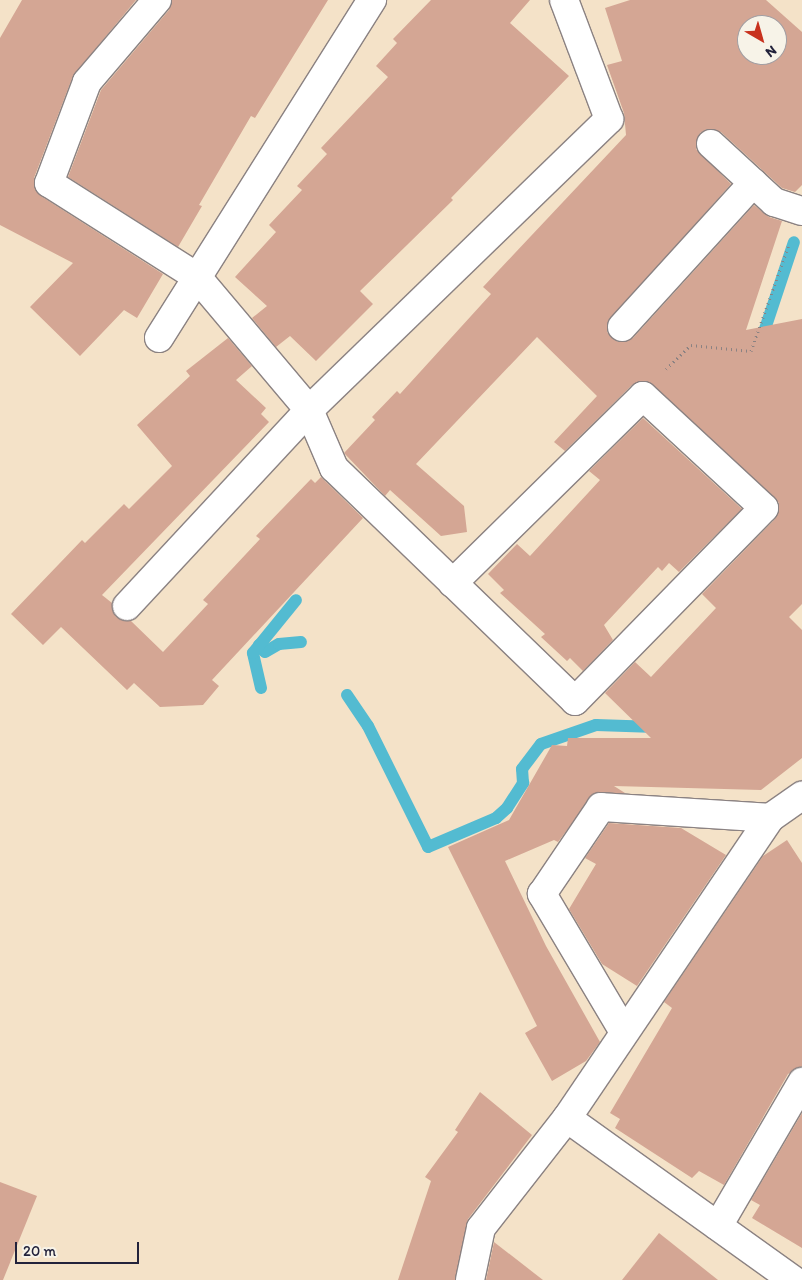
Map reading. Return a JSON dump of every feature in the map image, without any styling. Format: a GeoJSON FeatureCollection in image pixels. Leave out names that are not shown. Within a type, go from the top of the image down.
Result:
{"type":"FeatureCollection","features":[{"type":"Feature","properties":{"kind":"street"},"geometry":{"type":"LineString","coordinates":[[157,0],[87,82],[49,183],[197,277],[309,410],[334,468],[575,702],[764,508],[643,396],[453,583]]}},
{"type":"Feature","properties":{"kind":"street"},"geometry":{"type":"LineString","coordinates":[[159,338],[372,0]]}},
{"type":"Feature","properties":{"kind":"street"},"geometry":{"type":"LineString","coordinates":[[126,606],[309,410],[608,118],[564,0]]}},
{"type":"Feature","properties":{"kind":"street"},"geometry":{"type":"LineString","coordinates":[[712,144],[774,202],[799,211]]}},
{"type":"Feature","properties":{"kind":"street"},"geometry":{"type":"LineString","coordinates":[[622,327],[753,183]]}},
{"type":"Feature","properties":{"kind":"street"},"geometry":{"type":"LineString","coordinates":[[470,1280],[480,1228],[567,1118],[770,818],[802,796]]}},
{"type":"Feature","properties":{"kind":"street"},"geometry":{"type":"LineString","coordinates":[[624,1032],[542,894],[601,807],[770,818]]}},
{"type":"Feature","properties":{"kind":"street"},"geometry":{"type":"LineString","coordinates":[[718,1226],[802,1082]]}},
{"type":"Feature","properties":{"kind":"street"},"geometry":{"type":"LineString","coordinates":[[567,1118],[794,1280]]}},
{"type":"Feature","properties":{"kind":"path"},"geometry":{"type":"LineString","coordinates":[[662,373],[691,345],[751,351],[799,211]]}},
{"type":"Feature","properties":{"kind":"building"},"geometry":{"type":"Polygon","coordinates":[[[22,0],[136,0],[73,76],[34,178],[36,191],[41,196],[163,274],[137,318],[124,310],[80,356],[30,307],[73,263],[0,225],[0,38],[22,0]]]}},
{"type":"Feature","properties":{"kind":"building"},"geometry":{"type":"Polygon","coordinates":[[[172,0],[328,0],[255,118],[251,116],[199,205],[202,206],[178,247],[68,177],[101,90],[169,10],[172,0]]]}},
{"type":"Feature","properties":{"kind":"building"},"geometry":{"type":"Polygon","coordinates":[[[431,0],[530,0],[510,23],[569,76],[451,198],[453,200],[360,291],[373,304],[316,361],[290,336],[276,347],[252,318],[267,306],[235,277],[276,232],[269,225],[302,190],[297,186],[327,154],[321,148],[388,77],[376,66],[397,43],[393,39],[431,0]]]}},
{"type":"Feature","properties":{"kind":"building"},"geometry":{"type":"Polygon","coordinates":[[[630,0],[766,0],[783,15],[737,15],[737,65],[787,65],[787,19],[802,32],[802,185],[795,192],[782,188],[721,132],[707,129],[700,133],[696,149],[731,184],[607,324],[607,332],[618,342],[633,338],[754,205],[769,217],[782,221],[746,330],[802,319],[802,604],[789,617],[802,630],[802,758],[761,790],[614,786],[625,793],[595,793],[558,842],[554,840],[505,861],[546,946],[600,1042],[586,1061],[552,1081],[525,1033],[537,1026],[448,847],[509,820],[552,745],[567,746],[568,738],[651,738],[605,693],[635,662],[651,677],[716,608],[702,594],[775,519],[779,503],[646,381],[632,385],[565,451],[554,442],[597,396],[537,337],[416,464],[464,506],[467,532],[441,536],[390,490],[385,496],[344,453],[375,420],[372,417],[397,391],[400,394],[491,294],[483,287],[626,135],[624,113],[607,65],[622,61],[605,8],[630,0]]]}},
{"type":"Feature","properties":{"kind":"building"},"geometry":{"type":"Polygon","coordinates":[[[228,338],[252,366],[236,380],[266,408],[261,414],[269,422],[102,595],[112,603],[116,617],[131,621],[163,652],[208,604],[203,600],[260,539],[256,536],[311,479],[315,483],[321,477],[363,518],[212,680],[219,686],[203,705],[160,707],[134,683],[127,690],[61,627],[43,645],[11,614],[82,540],[85,543],[124,504],[129,509],[172,466],[137,425],[190,376],[186,371],[228,338]]]}},
{"type":"Feature","properties":{"kind":"building"},"geometry":{"type":"Polygon","coordinates":[[[643,418],[742,509],[679,572],[669,563],[662,571],[658,567],[604,625],[613,640],[583,671],[570,658],[567,661],[541,637],[545,634],[500,593],[504,590],[488,574],[517,544],[530,556],[600,480],[589,471],[643,418]]]}},
{"type":"Feature","properties":{"kind":"building"},"geometry":{"type":"Polygon","coordinates":[[[609,823],[681,828],[726,855],[637,986],[602,964],[569,909],[596,864],[585,858],[609,823]]]}},
{"type":"Feature","properties":{"kind":"building"},"geometry":{"type":"Polygon","coordinates":[[[787,840],[802,863],[802,1066],[788,1074],[724,1185],[699,1171],[692,1178],[615,1128],[620,1119],[610,1113],[672,1008],[664,1002],[763,856],[787,840]]]}},
{"type":"Feature","properties":{"kind":"building"},"geometry":{"type":"Polygon","coordinates":[[[480,1092],[532,1135],[468,1219],[455,1280],[398,1280],[431,1181],[425,1177],[458,1132],[455,1130],[480,1092]]]}},
{"type":"Feature","properties":{"kind":"building"},"geometry":{"type":"Polygon","coordinates":[[[802,1113],[802,1248],[752,1218],[760,1205],[751,1200],[802,1113]]]}},
{"type":"Feature","properties":{"kind":"building"},"geometry":{"type":"Polygon","coordinates":[[[0,1182],[37,1196],[3,1280],[0,1280],[0,1182]]]}},
{"type":"Feature","properties":{"kind":"building"},"geometry":{"type":"Polygon","coordinates":[[[659,1233],[718,1280],[622,1280],[659,1233]]]}},
{"type":"Feature","properties":{"kind":"building"},"geometry":{"type":"Polygon","coordinates":[[[494,1242],[543,1280],[486,1280],[494,1242]]]}},
{"type":"Feature","properties":{"kind":"waterway"},"geometry":{"type":"LineString","coordinates":[[761,341],[794,242]]}},
{"type":"Feature","properties":{"kind":"waterway"},"geometry":{"type":"LineString","coordinates":[[261,688],[253,653],[296,600]]}},
{"type":"Feature","properties":{"kind":"waterway"},"geometry":{"type":"LineString","coordinates":[[259,645],[265,652],[279,644],[301,642]]}},
{"type":"Feature","properties":{"kind":"waterway"},"geometry":{"type":"LineString","coordinates":[[347,695],[368,726],[428,847],[496,818],[507,808],[523,783],[522,769],[541,744],[596,725],[656,727]]}}]}
